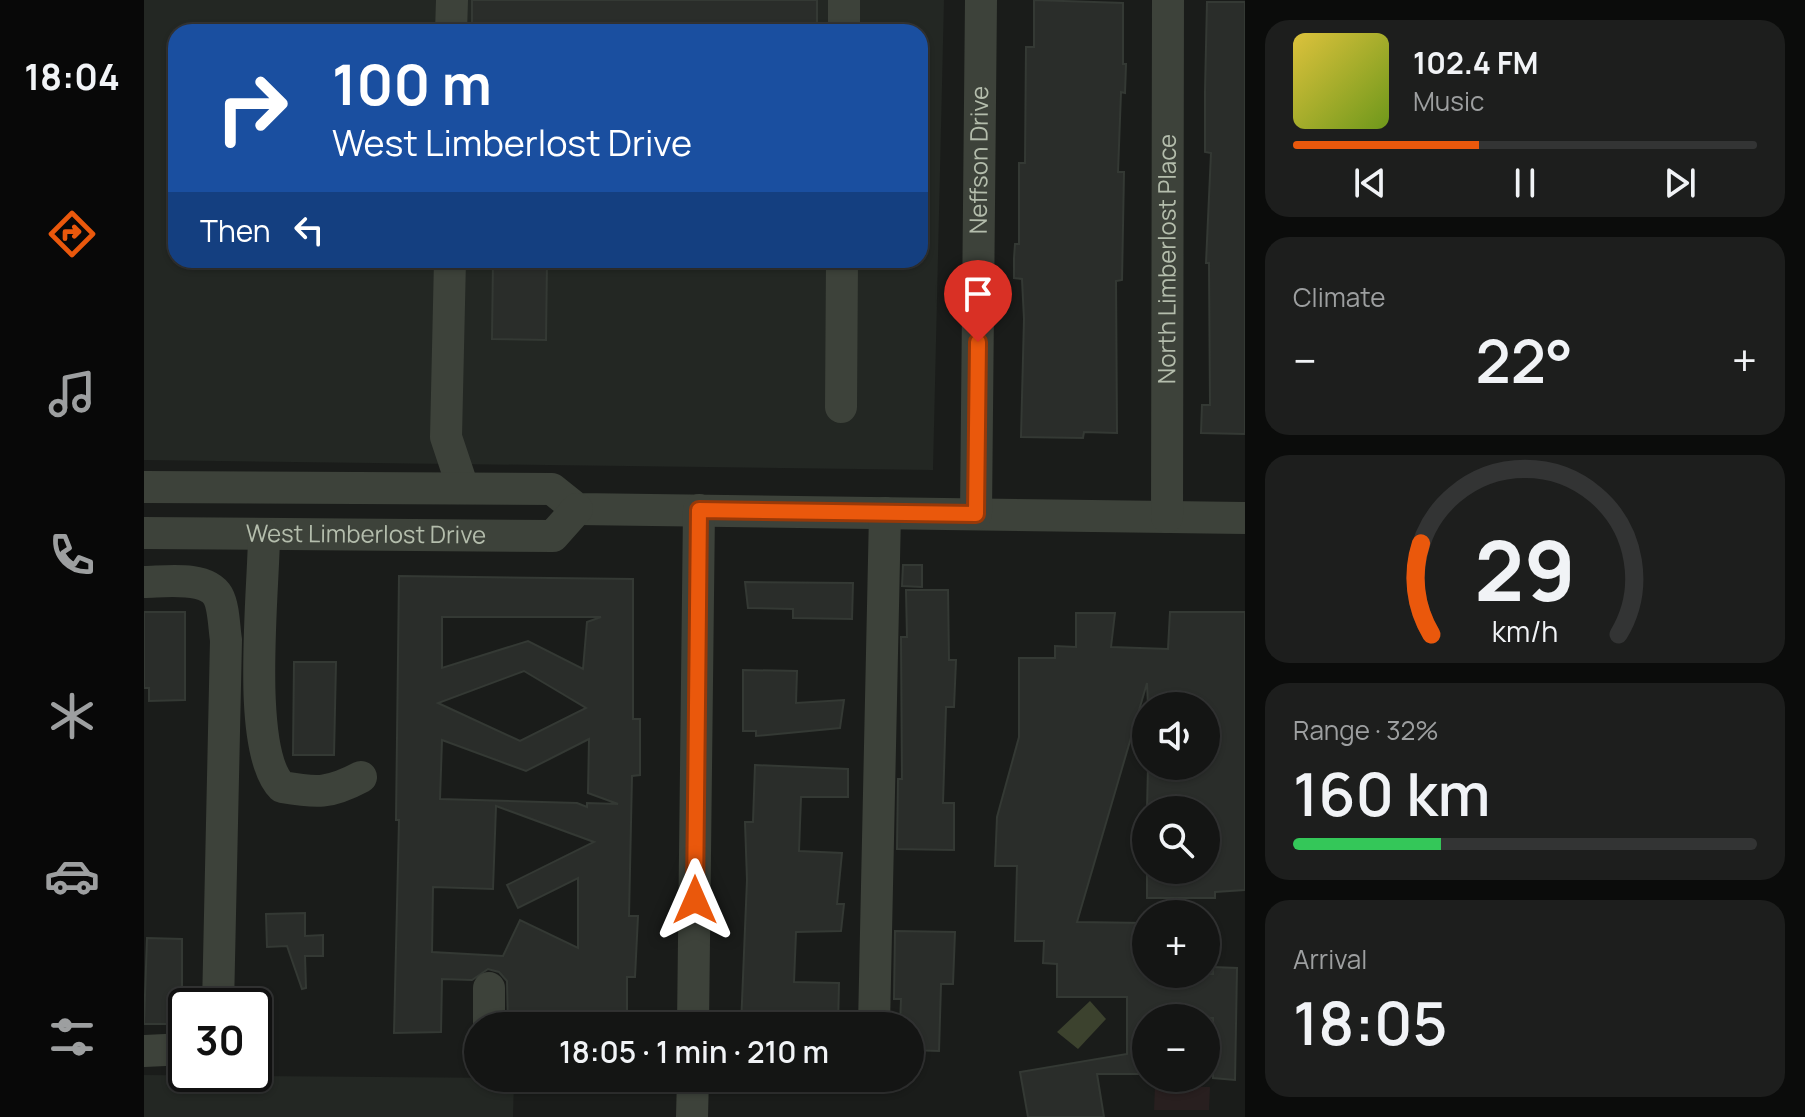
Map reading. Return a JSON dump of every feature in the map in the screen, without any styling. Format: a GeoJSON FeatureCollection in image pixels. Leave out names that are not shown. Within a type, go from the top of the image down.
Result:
{"type":"FeatureCollection","features":[{"type":"Feature","properties":{"kind":"street"},"geometry":{"type":"LineString","coordinates":[[451,24],[452,0]]}},
{"type":"Feature","properties":{"kind":"street"},"geometry":{"type":"LineString","coordinates":[[844,0],[844,24]]}},
{"type":"Feature","properties":{"kind":"street","name":"Neffson Drive"},"geometry":{"type":"LineString","coordinates":[[976,514],[981,0]]}},
{"type":"Feature","properties":{"kind":"street","name":"North Limberlost Place"},"geometry":{"type":"LineString","coordinates":[[1167,517],[1168,0]]}},
{"type":"Feature","properties":{"kind":"street"},"geometry":{"type":"LineString","coordinates":[[450,268],[446,437],[463,488]]}},
{"type":"Feature","properties":{"kind":"street"},"geometry":{"type":"LineString","coordinates":[[841,407],[842,268]]}},
{"type":"Feature","properties":{"kind":"street"},"geometry":{"type":"LineString","coordinates":[[367,534],[378,506],[411,488],[446,437]]}},
{"type":"Feature","properties":{"kind":"street","name":"West Limberlost Drive"},"geometry":{"type":"LineString","coordinates":[[144,487],[552,489],[577,509],[553,536],[144,533]]}},
{"type":"Feature","properties":{"kind":"street"},"geometry":{"type":"LineString","coordinates":[[577,509],[1245,518]]}},
{"type":"Feature","properties":{"kind":"street"},"geometry":{"type":"LineString","coordinates":[[693,1012],[699,510]]}},
{"type":"Feature","properties":{"kind":"street"},"geometry":{"type":"LineString","coordinates":[[874,1012],[885,513]]}},
{"type":"Feature","properties":{"kind":"street"},"geometry":{"type":"LineString","coordinates":[[264,534],[259,666],[269,769],[282,787],[311,792],[334,791],[361,777]]}},
{"type":"Feature","properties":{"kind":"street"},"geometry":{"type":"LineString","coordinates":[[144,582],[191,582],[210,588],[218,596],[226,640],[218,988]]}},
{"type":"Feature","properties":{"kind":"street"},"geometry":{"type":"LineString","coordinates":[[489,988],[489,1012]]}},
{"type":"Feature","properties":{"kind":"street"},"geometry":{"type":"LineString","coordinates":[[144,1051],[168,1050]]}},
{"type":"Feature","properties":{"kind":"street"},"geometry":{"type":"LineString","coordinates":[[692,1117],[693,1092]]}},
{"type":"Feature","properties":{"kind":"shaded area"},"geometry":{"type":"Polygon","coordinates":[[[144,0],[944,0],[933,470],[144,460],[144,0]]]}},
{"type":"Feature","properties":{"kind":"shaded area"},"geometry":{"type":"Polygon","coordinates":[[[1090,1001],[1106,1019],[1078,1049],[1057,1032],[1090,1001]]]}},
{"type":"Feature","properties":{"kind":"shaded area"},"geometry":{"type":"Polygon","coordinates":[[[144,1075],[168,1075],[168,1092],[272,1092],[272,1076],[464,1078],[464,1092],[514,1092],[513,1117],[144,1117],[144,1075]]]}},
{"type":"Feature","properties":{"kind":"shaded area"},"geometry":{"type":"Polygon","coordinates":[[[1155,1092],[1210,1092],[1209,1110],[1154,1110],[1155,1092]]]}},
{"type":"Feature","properties":{"kind":"building"},"geometry":{"type":"Polygon","coordinates":[[[472,0],[817,0],[817,24],[472,24],[472,0]]]}},
{"type":"Feature","properties":{"kind":"building"},"geometry":{"type":"Polygon","coordinates":[[[1034,0],[1123,3],[1123,64],[1126,64],[1125,93],[1121,92],[1118,172],[1124,172],[1122,280],[1116,281],[1117,433],[1084,432],[1083,438],[1021,437],[1024,319],[1022,279],[1014,278],[1014,258],[1015,244],[1019,244],[1019,163],[1025,163],[1026,47],[1034,47],[1034,0]]]}},
{"type":"Feature","properties":{"kind":"building"},"geometry":{"type":"Polygon","coordinates":[[[1207,2],[1245,2],[1245,434],[1201,433],[1202,405],[1210,405],[1209,263],[1206,263],[1211,153],[1205,152],[1207,2]]]}},
{"type":"Feature","properties":{"kind":"building"},"geometry":{"type":"Polygon","coordinates":[[[493,268],[547,268],[546,340],[492,339],[493,268]]]}},
{"type":"Feature","properties":{"kind":"building"},"geometry":{"type":"Polygon","coordinates":[[[903,565],[922,565],[922,587],[902,586],[903,565]]]}},
{"type":"Feature","properties":{"kind":"building"},"geometry":{"type":"Polygon","coordinates":[[[399,576],[633,579],[633,719],[640,719],[640,775],[632,776],[629,916],[638,916],[635,977],[627,977],[627,1012],[508,1012],[507,981],[499,972],[488,969],[472,980],[442,979],[441,1032],[394,1033],[399,820],[396,820],[399,576]],[[442,617],[442,668],[528,641],[583,669],[587,622],[601,617],[442,617]],[[524,671],[438,703],[520,741],[586,708],[524,671]],[[589,739],[526,771],[442,740],[440,799],[577,803],[587,807],[587,803],[618,804],[588,793],[589,739]],[[496,806],[493,889],[433,887],[432,952],[503,956],[520,920],[578,948],[578,878],[518,908],[507,885],[594,842],[496,806]]]}},
{"type":"Feature","properties":{"kind":"building"},"geometry":{"type":"Polygon","coordinates":[[[745,582],[853,583],[852,619],[793,618],[793,609],[748,608],[745,582]]]}},
{"type":"Feature","properties":{"kind":"building"},"geometry":{"type":"Polygon","coordinates":[[[906,590],[948,590],[949,660],[956,660],[954,707],[946,707],[943,803],[954,803],[954,850],[897,849],[898,779],[902,779],[901,637],[907,637],[906,590]]]}},
{"type":"Feature","properties":{"kind":"building"},"geometry":{"type":"Polygon","coordinates":[[[144,612],[185,612],[185,700],[149,701],[149,688],[144,688],[144,612]]]}},
{"type":"Feature","properties":{"kind":"building"},"geometry":{"type":"Polygon","coordinates":[[[1170,612],[1245,612],[1245,890],[1215,892],[1215,898],[1147,898],[1147,884],[1220,884],[1220,796],[1147,796],[1148,780],[1220,780],[1220,692],[1147,692],[1147,683],[1144,692],[1132,692],[1132,734],[1077,922],[1132,923],[1132,988],[1220,988],[1220,967],[1237,968],[1235,1080],[1220,1079],[1220,1004],[1132,1004],[1132,1074],[1097,1074],[1104,1117],[1028,1117],[1020,1072],[1127,1054],[1127,997],[1057,997],[1057,964],[1043,963],[1044,941],[1015,941],[1017,866],[995,866],[997,817],[1019,737],[1019,658],[1055,658],[1055,646],[1076,647],[1076,613],[1115,613],[1111,647],[1168,649],[1170,612]]]}},
{"type":"Feature","properties":{"kind":"building"},"geometry":{"type":"Polygon","coordinates":[[[294,662],[336,662],[334,755],[293,755],[294,662]]]}},
{"type":"Feature","properties":{"kind":"building"},"geometry":{"type":"Polygon","coordinates":[[[743,670],[797,671],[796,703],[844,700],[840,728],[756,736],[756,731],[743,731],[743,670]]]}},
{"type":"Feature","properties":{"kind":"building"},"geometry":{"type":"Polygon","coordinates":[[[755,765],[848,769],[848,797],[801,797],[799,851],[842,853],[837,904],[844,904],[841,931],[796,932],[794,982],[839,983],[838,1012],[742,1012],[747,880],[745,822],[753,822],[755,765]]]}},
{"type":"Feature","properties":{"kind":"building"},"geometry":{"type":"Polygon","coordinates":[[[305,913],[305,936],[323,935],[323,956],[305,956],[306,988],[302,989],[287,946],[267,947],[266,914],[305,913]]]}},
{"type":"Feature","properties":{"kind":"building"},"geometry":{"type":"Polygon","coordinates":[[[895,931],[955,932],[953,984],[941,984],[939,1051],[924,1050],[924,1012],[901,1012],[901,999],[894,999],[895,931]]]}},
{"type":"Feature","properties":{"kind":"building"},"geometry":{"type":"Polygon","coordinates":[[[147,938],[182,939],[182,988],[168,988],[168,1024],[144,1024],[147,938]]]}},
{"type":"Feature","properties":{"kind":"route"},"geometry":{"type":"LineString","coordinates":[[695,900],[699,510],[976,514],[978,342]]}}]}
